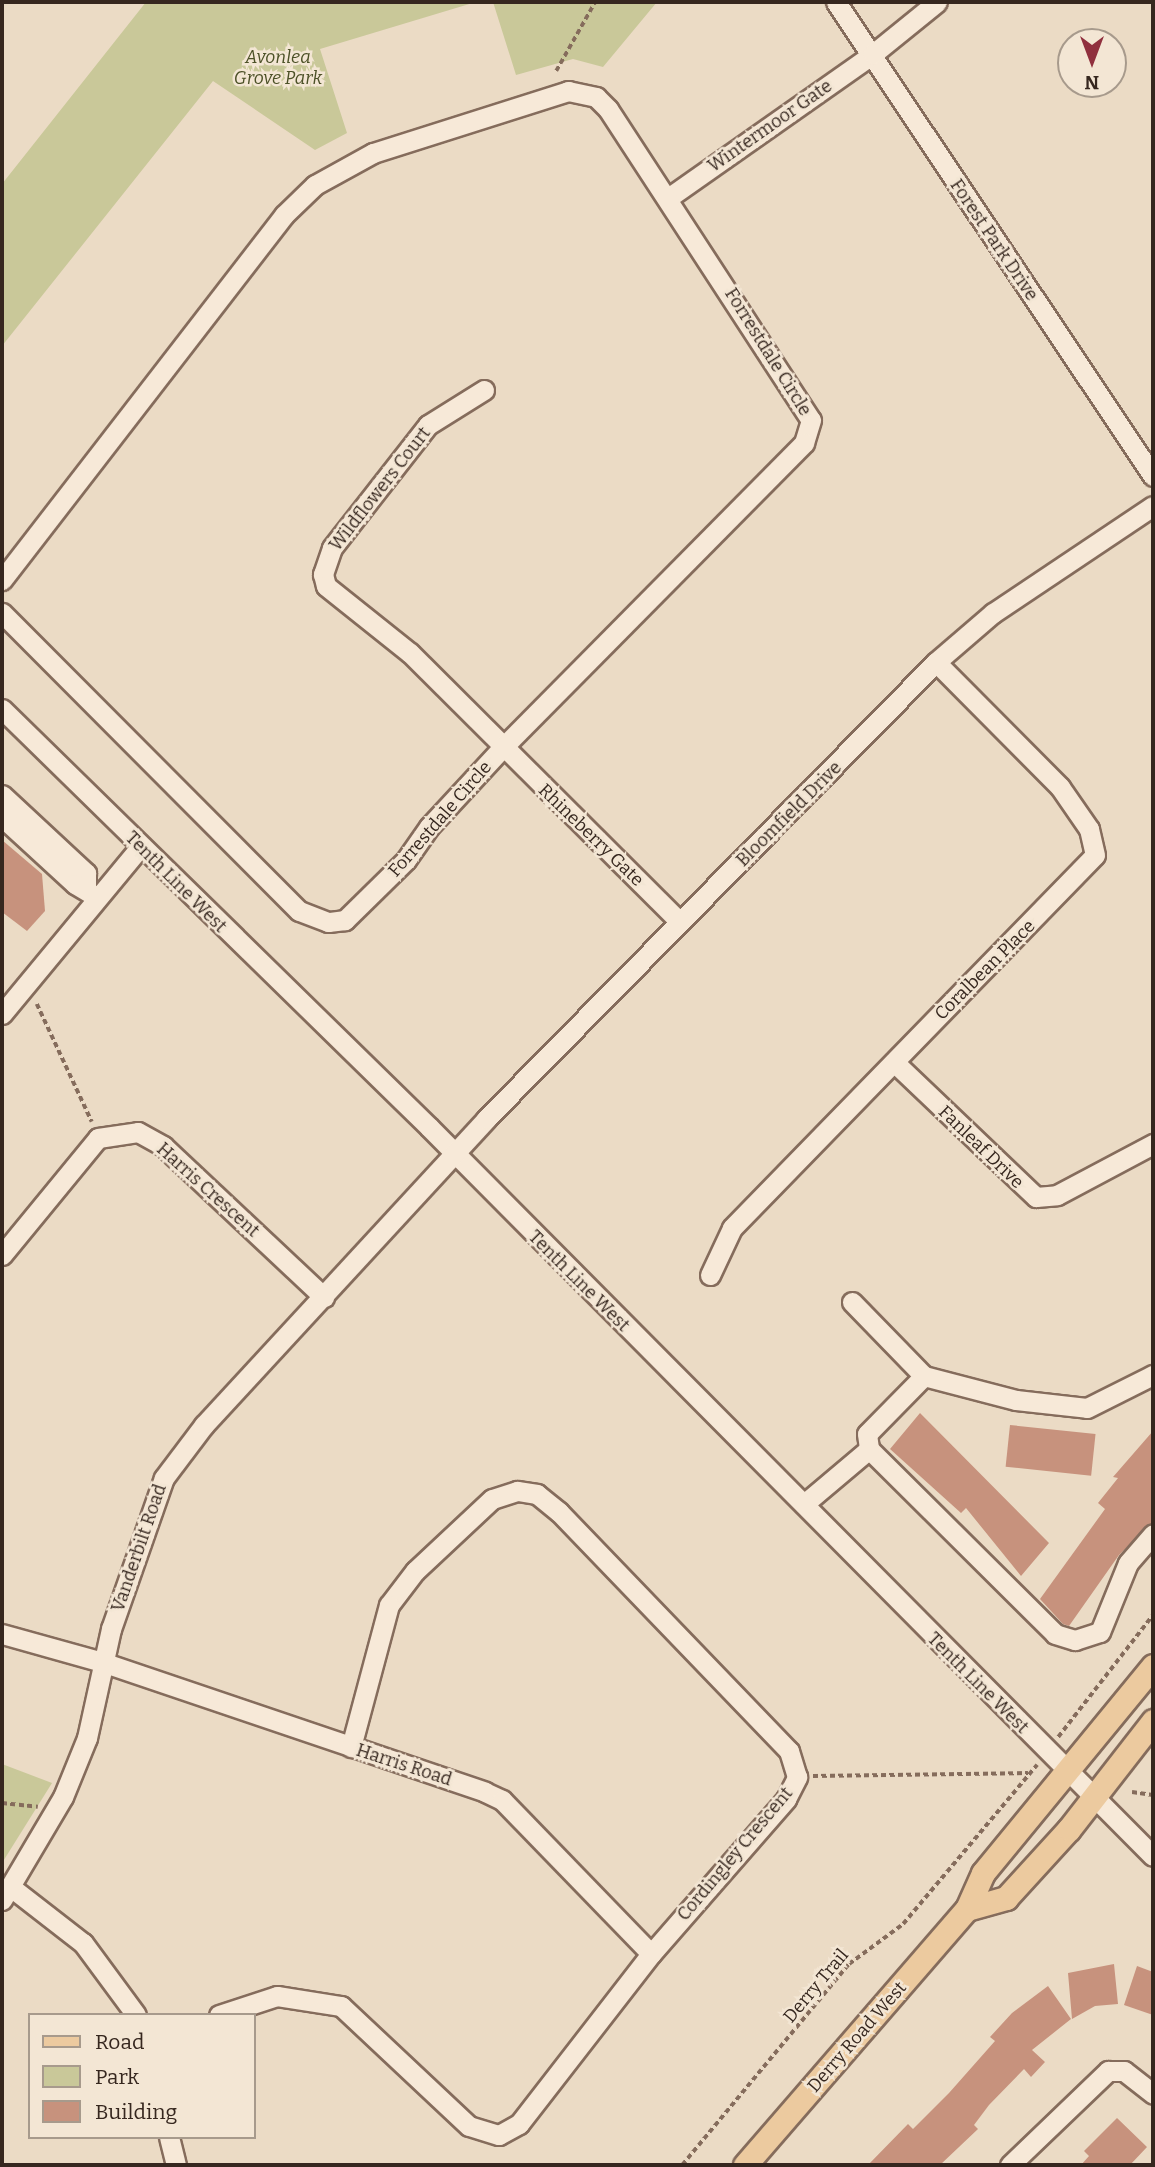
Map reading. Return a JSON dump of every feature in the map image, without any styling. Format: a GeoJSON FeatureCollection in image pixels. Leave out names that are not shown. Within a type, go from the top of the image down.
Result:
{"type":"FeatureCollection","features":[{"type":"Feature","properties":{"kind":"main road","name":"Derry Road West"},"geometry":{"type":"LineString","coordinates":[[745,2165],[967,1909],[983,1873],[1069,1773],[1153,1666]]}},
{"type":"Feature","properties":{"kind":"main road"},"geometry":{"type":"LineString","coordinates":[[967,1909],[1006,1898],[1094,1797],[1153,1721]]}},
{"type":"Feature","properties":{"kind":"street","name":"Forest Park Drive"},"geometry":{"type":"LineString","coordinates":[[836,2],[1153,476]]}},
{"type":"Feature","properties":{"kind":"street","name":"Wintermoor Gate"},"geometry":{"type":"LineString","coordinates":[[668,198],[873,54],[937,2]]}},
{"type":"Feature","properties":{"kind":"street","name":"Forrestdale Circle"},"geometry":{"type":"LineString","coordinates":[[2,579],[284,215],[315,185],[342,168],[550,96],[581,92],[608,109],[806,406],[811,431],[503,747],[360,908],[345,920],[313,918],[299,911],[2,613]]}},
{"type":"Feature","properties":{"kind":"street","name":"Wildflowers Court"},"geometry":{"type":"LineString","coordinates":[[484,390],[428,425],[332,548],[323,574],[326,586],[410,653],[503,747]]}},
{"type":"Feature","properties":{"kind":"street","name":"Bloomfield Drive"},"geometry":{"type":"LineString","coordinates":[[452,1156],[936,663],[993,612],[1153,506]]}},
{"type":"Feature","properties":{"kind":"street","name":"Coralbean Place"},"geometry":{"type":"LineString","coordinates":[[710,1275],[732,1228],[1095,855],[1089,829],[1060,787],[936,663]]}},
{"type":"Feature","properties":{"kind":"street","name":"Tenth Line West"},"geometry":{"type":"LineString","coordinates":[[2,709],[386,1084],[452,1156],[804,1504],[1153,1856]]}},
{"type":"Feature","properties":{"kind":"street","name":"Rhineberry Gate"},"geometry":{"type":"LineString","coordinates":[[503,747],[680,922]]}},
{"type":"Feature","properties":{"kind":"street"},"geometry":{"type":"LineString","coordinates":[[2,794],[86,873],[91,892]]}},
{"type":"Feature","properties":{"kind":"street"},"geometry":{"type":"LineString","coordinates":[[2,817],[75,884],[91,892]]}},
{"type":"Feature","properties":{"kind":"street"},"geometry":{"type":"LineString","coordinates":[[2,1014],[91,892],[141,847]]}},
{"type":"Feature","properties":{"kind":"street","name":"Fanleaf Drive"},"geometry":{"type":"LineString","coordinates":[[894,1062],[1036,1197],[1058,1195],[1153,1144]]}},
{"type":"Feature","properties":{"kind":"street","name":"Harris Crescent"},"geometry":{"type":"LineString","coordinates":[[98,1138],[138,1132],[163,1146],[324,1297]]}},
{"type":"Feature","properties":{"kind":"street"},"geometry":{"type":"LineString","coordinates":[[2,1255],[98,1138]]}},
{"type":"Feature","properties":{"kind":"street","name":"Vanderbilt Road"},"geometry":{"type":"LineString","coordinates":[[7,1894],[57,1809],[87,1738],[102,1662],[164,1478],[204,1425],[452,1156]]}},
{"type":"Feature","properties":{"kind":"street"},"geometry":{"type":"LineString","coordinates":[[852,1302],[924,1376],[1016,1400],[1087,1408],[1153,1375]]}},
{"type":"Feature","properties":{"kind":"street"},"geometry":{"type":"LineString","coordinates":[[924,1376],[867,1434],[869,1449],[1055,1634],[1075,1640],[1100,1632],[1128,1563],[1153,1534]]}},
{"type":"Feature","properties":{"kind":"street"},"geometry":{"type":"LineString","coordinates":[[804,1504],[869,1449]]}},
{"type":"Feature","properties":{"kind":"street","name":"Cordingley Crescent"},"geometry":{"type":"LineString","coordinates":[[225,2013],[277,1996],[341,2006],[469,2126],[499,2135],[519,2124],[651,1954],[786,1799],[797,1777],[789,1751],[559,1512],[537,1494],[517,1491],[492,1499],[415,1571],[389,1605],[351,1747]]}},
{"type":"Feature","properties":{"kind":"street"},"geometry":{"type":"LineString","coordinates":[[2,1634],[102,1662]]}},
{"type":"Feature","properties":{"kind":"street","name":"Harris Road"},"geometry":{"type":"LineString","coordinates":[[102,1662],[502,1800],[651,1954]]}},
{"type":"Feature","properties":{"kind":"street"},"geometry":{"type":"LineString","coordinates":[[7,1894],[83,1943],[135,2013]]}},
{"type":"Feature","properties":{"kind":"street"},"geometry":{"type":"LineString","coordinates":[[1010,2165],[1108,2071],[1124,2071],[1153,2094]]}},
{"type":"Feature","properties":{"kind":"street"},"geometry":{"type":"LineString","coordinates":[[170,2139],[176,2165]]}},
{"type":"Feature","properties":{"kind":"path"},"geometry":{"type":"LineString","coordinates":[[556,71],[595,2]]}},
{"type":"Feature","properties":{"kind":"path"},"geometry":{"type":"LineString","coordinates":[[37,1004],[98,1138]]}},
{"type":"Feature","properties":{"kind":"path"},"geometry":{"type":"LineString","coordinates":[[1074,1716],[1153,1615]]}},
{"type":"Feature","properties":{"kind":"path","name":"Derry Trail"},"geometry":{"type":"LineString","coordinates":[[682,2165],[849,1964],[903,1924],[1033,1770]]}},
{"type":"Feature","properties":{"kind":"path"},"geometry":{"type":"LineString","coordinates":[[797,1777],[1028,1773]]}},
{"type":"Feature","properties":{"kind":"path"},"geometry":{"type":"LineString","coordinates":[[1132,1792],[1153,1795]]}},
{"type":"Feature","properties":{"kind":"path"},"geometry":{"type":"LineString","coordinates":[[2,1803],[57,1809]]}},
{"type":"Feature","properties":{"kind":"green space","name":"Avonlea Grove Park"},"geometry":{"type":"Polygon","coordinates":[[[146,2],[476,2],[320,49],[347,133],[315,150],[213,81],[2,346],[2,184],[146,2]]]}},
{"type":"Feature","properties":{"kind":"green space"},"geometry":{"type":"Polygon","coordinates":[[[493,2],[657,2],[603,67],[573,59],[516,75],[493,2]]]}},
{"type":"Feature","properties":{"kind":"green space"},"geometry":{"type":"Polygon","coordinates":[[[2,1764],[52,1783],[2,1863],[2,1764]]]}},
{"type":"Feature","properties":{"kind":"building"},"geometry":{"type":"Polygon","coordinates":[[[2,840],[42,874],[45,911],[27,931],[2,912],[2,840]]]}},
{"type":"Feature","properties":{"kind":"building"},"geometry":{"type":"Polygon","coordinates":[[[920,1413],[1049,1543],[1021,1576],[966,1508],[961,1513],[890,1449],[920,1413]]]}},
{"type":"Feature","properties":{"kind":"building"},"geometry":{"type":"Polygon","coordinates":[[[1010,1425],[1096,1434],[1091,1476],[1006,1467],[1010,1425]]]}},
{"type":"Feature","properties":{"kind":"building"},"geometry":{"type":"Polygon","coordinates":[[[1153,1431],[1153,1522],[1119,1555],[1069,1626],[1063,1624],[1040,1599],[1105,1509],[1098,1503],[1118,1478],[1113,1477],[1153,1431]]]}},
{"type":"Feature","properties":{"kind":"building"},"geometry":{"type":"Polygon","coordinates":[[[1114,1964],[1118,2004],[1095,2006],[1072,2019],[1068,1973],[1114,1964]]]}},
{"type":"Feature","properties":{"kind":"building"},"geometry":{"type":"Polygon","coordinates":[[[1137,1966],[1153,1972],[1153,2015],[1124,2005],[1137,1966]]]}},
{"type":"Feature","properties":{"kind":"building"},"geometry":{"type":"Polygon","coordinates":[[[1048,1986],[1071,2019],[1032,2050],[1045,2062],[1031,2077],[1024,2069],[989,2105],[974,2125],[978,2129],[940,2165],[868,2165],[908,2124],[913,2129],[949,2093],[995,2041],[990,2037],[1012,2013],[1048,1986]]]}},
{"type":"Feature","properties":{"kind":"building"},"geometry":{"type":"Polygon","coordinates":[[[1117,2118],[1147,2147],[1130,2165],[1081,2165],[1089,2156],[1084,2151],[1117,2118]]]}}]}
